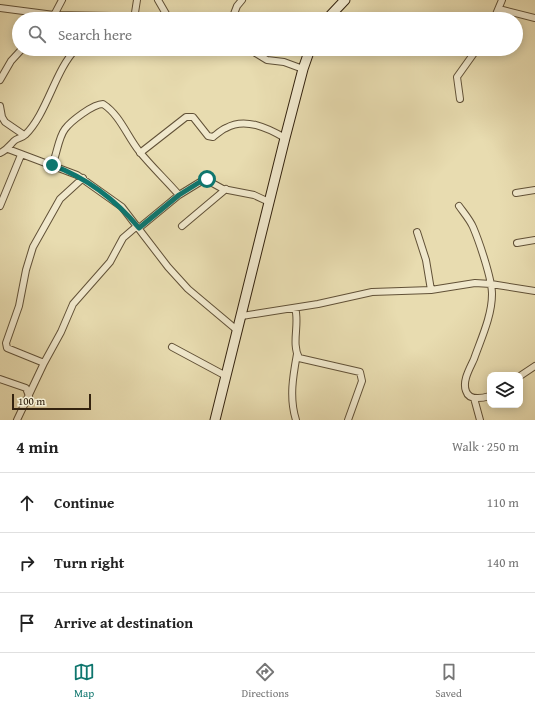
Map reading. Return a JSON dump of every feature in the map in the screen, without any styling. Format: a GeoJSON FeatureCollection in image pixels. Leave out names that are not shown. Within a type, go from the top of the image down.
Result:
{"type":"FeatureCollection","features":[{"type":"Feature","properties":{"kind":"main road"},"geometry":{"type":"LineString","coordinates":[[334,12],[345,0]]}},
{"type":"Feature","properties":{"kind":"main road"},"geometry":{"type":"LineString","coordinates":[[216,420],[285,138],[308,56]]}},
{"type":"Feature","properties":{"kind":"street"},"geometry":{"type":"LineString","coordinates":[[56,12],[62,0]]}},
{"type":"Feature","properties":{"kind":"street"},"geometry":{"type":"LineString","coordinates":[[135,12],[137,0]]}},
{"type":"Feature","properties":{"kind":"street"},"geometry":{"type":"LineString","coordinates":[[158,0],[165,12]]}},
{"type":"Feature","properties":{"kind":"street"},"geometry":{"type":"LineString","coordinates":[[235,12],[242,0]]}},
{"type":"Feature","properties":{"kind":"street"},"geometry":{"type":"LineString","coordinates":[[498,12],[502,0]]}},
{"type":"Feature","properties":{"kind":"street"},"geometry":{"type":"LineString","coordinates":[[0,8],[24,12]]}},
{"type":"Feature","properties":{"kind":"street"},"geometry":{"type":"LineString","coordinates":[[499,9],[511,12]]}},
{"type":"Feature","properties":{"kind":"street"},"geometry":{"type":"LineString","coordinates":[[523,15],[535,18]]}},
{"type":"Feature","properties":{"kind":"street"},"geometry":{"type":"LineString","coordinates":[[0,80],[16,56]]}},
{"type":"Feature","properties":{"kind":"street"},"geometry":{"type":"LineString","coordinates":[[0,153],[8,149],[14,141],[24,135],[45,104],[65,64],[71,56]]}},
{"type":"Feature","properties":{"kind":"street"},"geometry":{"type":"LineString","coordinates":[[260,56],[267,60],[284,62],[303,69]]}},
{"type":"Feature","properties":{"kind":"street"},"geometry":{"type":"LineString","coordinates":[[460,99],[457,77],[472,56]]}},
{"type":"Feature","properties":{"kind":"street"},"geometry":{"type":"LineString","coordinates":[[52,165],[65,129],[98,104],[103,104],[116,115],[127,136],[140,153],[179,195]]}},
{"type":"Feature","properties":{"kind":"street"},"geometry":{"type":"LineString","coordinates":[[0,106],[2,117],[5,122],[24,135]]}},
{"type":"Feature","properties":{"kind":"street"},"geometry":{"type":"LineString","coordinates":[[140,153],[186,117],[190,116],[193,117],[208,136],[213,137],[226,128],[237,125],[256,124],[269,128],[285,138]]}},
{"type":"Feature","properties":{"kind":"street"},"geometry":{"type":"LineString","coordinates":[[8,149],[20,155],[52,165],[83,178],[122,207],[168,267],[188,289],[238,331]]}},
{"type":"Feature","properties":{"kind":"street"},"geometry":{"type":"LineString","coordinates":[[0,206],[20,155]]}},
{"type":"Feature","properties":{"kind":"street"},"geometry":{"type":"LineString","coordinates":[[44,363],[7,348],[6,343],[20,306],[26,270],[33,247],[60,199],[83,178]]}},
{"type":"Feature","properties":{"kind":"street"},"geometry":{"type":"LineString","coordinates":[[17,420],[44,363],[61,332],[73,304],[110,262],[124,238],[179,195],[204,179],[226,189],[254,195],[269,202]]}},
{"type":"Feature","properties":{"kind":"street"},"geometry":{"type":"LineString","coordinates":[[182,226],[226,189]]}},
{"type":"Feature","properties":{"kind":"street"},"geometry":{"type":"LineString","coordinates":[[516,193],[535,190]]}},
{"type":"Feature","properties":{"kind":"street"},"geometry":{"type":"LineString","coordinates":[[459,206],[473,226],[491,284],[492,295],[488,318],[465,386],[467,394],[474,398],[487,397]]}},
{"type":"Feature","properties":{"kind":"street"},"geometry":{"type":"LineString","coordinates":[[417,232],[426,260],[432,290]]}},
{"type":"Feature","properties":{"kind":"street"},"geometry":{"type":"LineString","coordinates":[[517,242],[535,240]]}},
{"type":"Feature","properties":{"kind":"street"},"geometry":{"type":"LineString","coordinates":[[242,316],[295,308],[372,292],[432,290],[466,284],[491,284],[535,291]]}},
{"type":"Feature","properties":{"kind":"street"},"geometry":{"type":"LineString","coordinates":[[295,308],[297,316],[297,354],[292,391],[293,410],[296,420]]}},
{"type":"Feature","properties":{"kind":"street"},"geometry":{"type":"LineString","coordinates":[[172,347],[226,376]]}},
{"type":"Feature","properties":{"kind":"street"},"geometry":{"type":"LineString","coordinates":[[297,354],[303,360],[360,372],[362,380],[348,420]]}},
{"type":"Feature","properties":{"kind":"street"},"geometry":{"type":"LineString","coordinates":[[523,374],[535,366]]}},
{"type":"Feature","properties":{"kind":"street"},"geometry":{"type":"LineString","coordinates":[[0,379],[26,388],[29,396]]}},
{"type":"Feature","properties":{"kind":"street"},"geometry":{"type":"LineString","coordinates":[[474,398],[480,420]]}},
{"type":"Feature","properties":{"kind":"route"},"geometry":{"type":"LineString","coordinates":[[52,165],[83,178],[122,207],[139,228],[179,195],[204,179],[207,179]]}}]}
